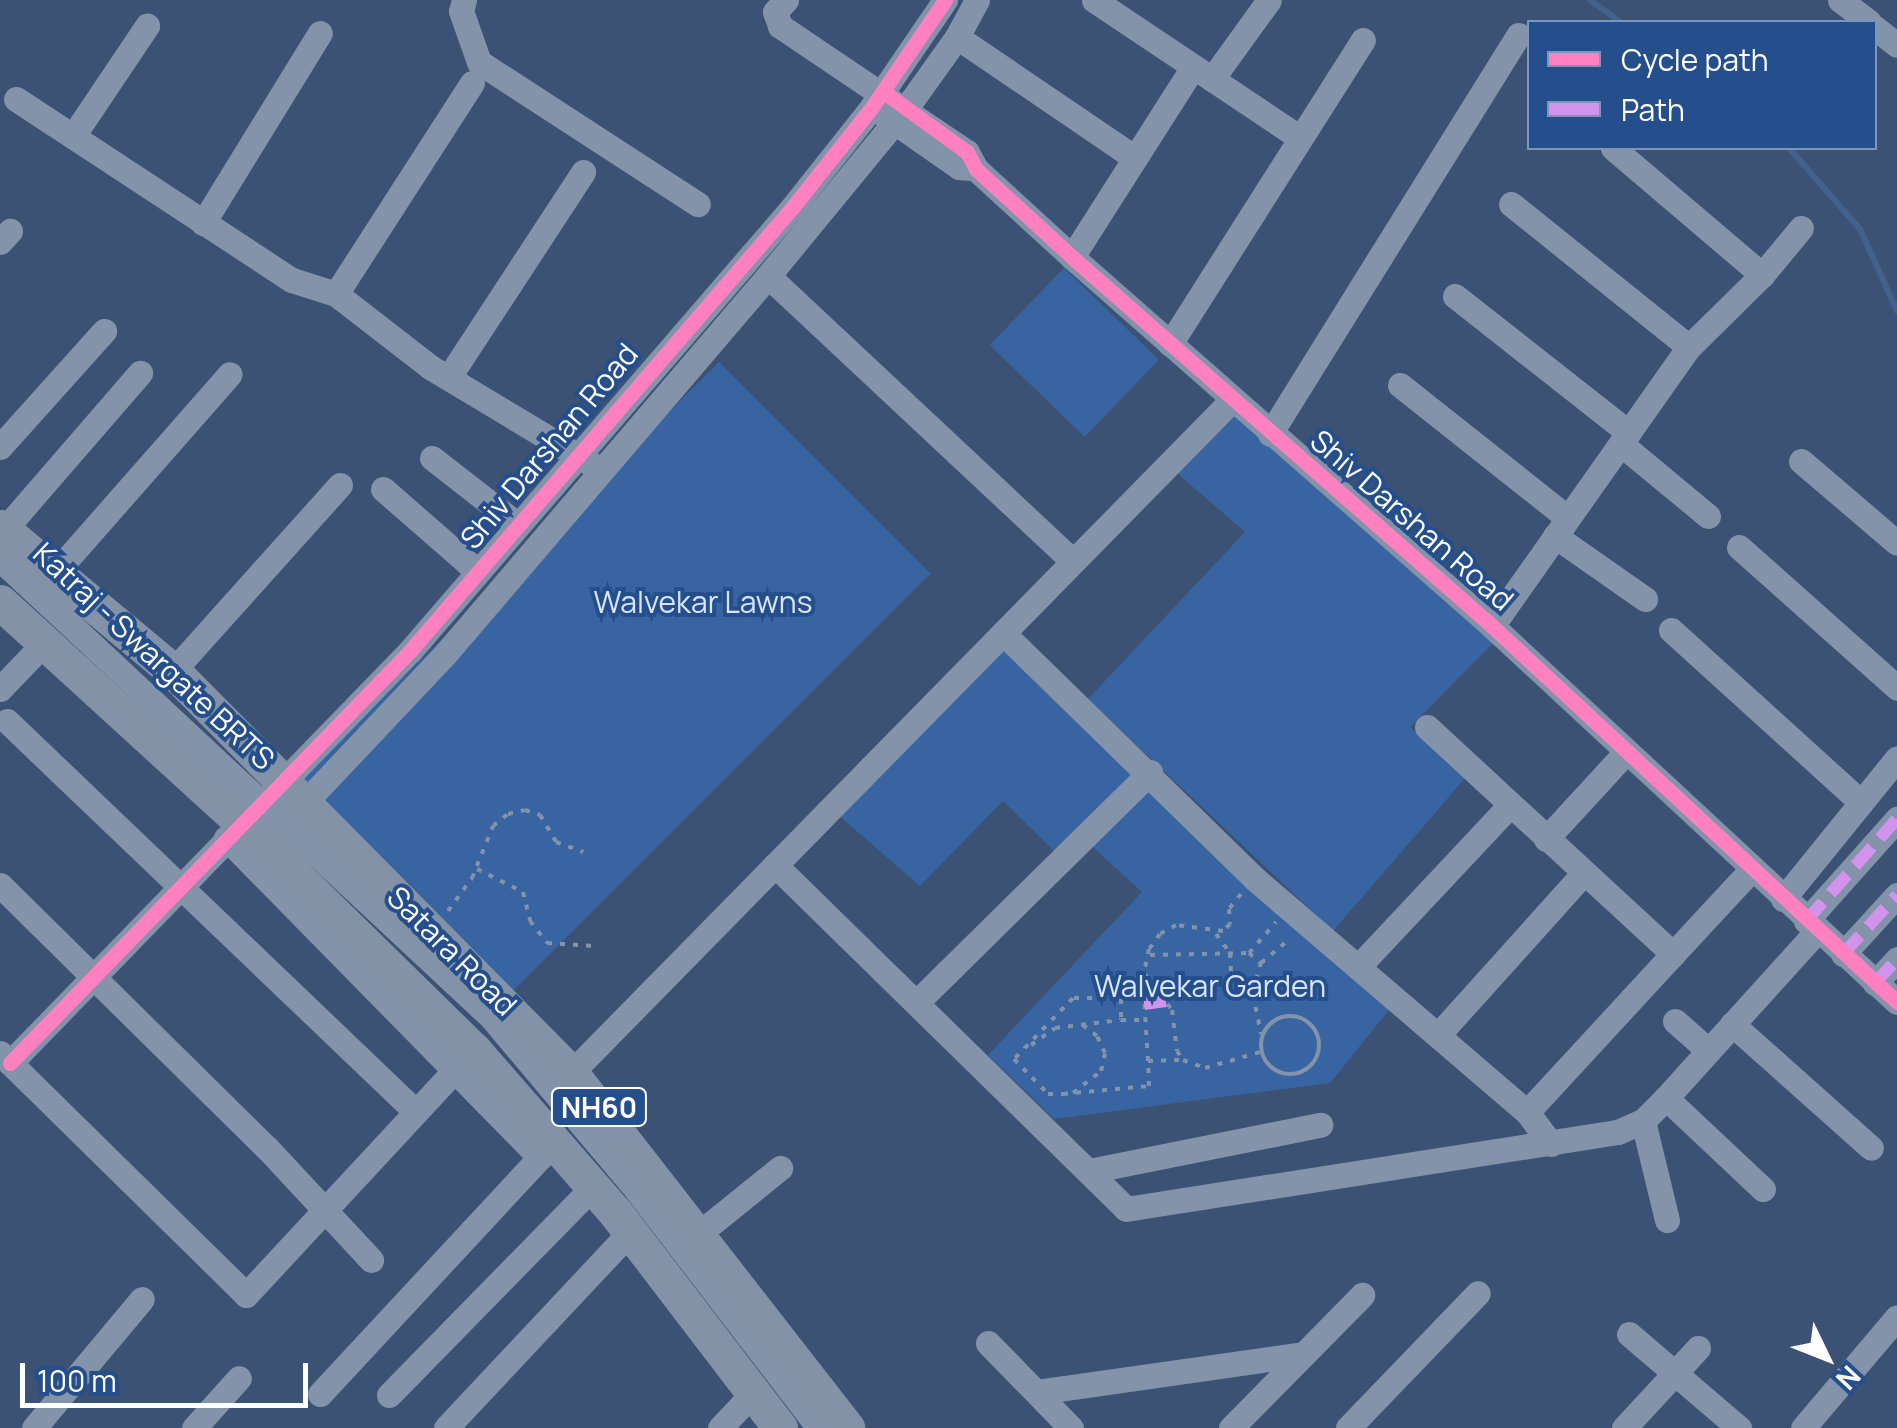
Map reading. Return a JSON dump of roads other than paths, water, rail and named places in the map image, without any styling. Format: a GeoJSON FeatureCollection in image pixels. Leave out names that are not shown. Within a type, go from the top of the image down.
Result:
{"type":"FeatureCollection","features":[{"type":"Feature","properties":{"kind":"highway","name":"Satara Road"},"geometry":{"type":"LineString","coordinates":[[1,539],[54,574],[174,671],[267,816],[464,1060],[548,1149],[594,1186],[780,1428]]}},
{"type":"Feature","properties":{"kind":"highway","name":"Satara Road"},"geometry":{"type":"LineString","coordinates":[[0,602],[45,642],[267,816],[433,931],[571,1073],[848,1428]]}},
{"type":"Feature","properties":{"kind":"street"},"geometry":{"type":"LineString","coordinates":[[464,0],[460,11],[480,62],[698,204]]}},
{"type":"Feature","properties":{"kind":"street"},"geometry":{"type":"LineString","coordinates":[[786,0],[775,12],[780,26],[878,100]]}},
{"type":"Feature","properties":{"kind":"street","name":"Shiv Darshan Road"},"geometry":{"type":"LineString","coordinates":[[267,816],[761,246],[878,100],[946,0]]}},
{"type":"Feature","properties":{"kind":"street","name":"Shiv Darshan Road"},"geometry":{"type":"LineString","coordinates":[[267,816],[446,654],[901,115],[957,38],[976,0]]}},
{"type":"Feature","properties":{"kind":"street"},"geometry":{"type":"LineString","coordinates":[[1094,0],[1300,138]]}},
{"type":"Feature","properties":{"kind":"street"},"geometry":{"type":"LineString","coordinates":[[1072,257],[1135,158],[1203,73],[1269,0]]}},
{"type":"Feature","properties":{"kind":"street"},"geometry":{"type":"LineString","coordinates":[[1840,0],[1866,20]]}},
{"type":"Feature","properties":{"kind":"street"},"geometry":{"type":"LineString","coordinates":[[73,136],[147,26]]}},
{"type":"Feature","properties":{"kind":"street"},"geometry":{"type":"LineString","coordinates":[[1877,29],[1897,45]]}},
{"type":"Feature","properties":{"kind":"street"},"geometry":{"type":"LineString","coordinates":[[203,223],[320,33]]}},
{"type":"Feature","properties":{"kind":"street"},"geometry":{"type":"LineString","coordinates":[[1270,434],[1518,35]]}},
{"type":"Feature","properties":{"kind":"street"},"geometry":{"type":"LineString","coordinates":[[957,38],[1135,158]]}},
{"type":"Feature","properties":{"kind":"street"},"geometry":{"type":"LineString","coordinates":[[1170,344],[1363,40]]}},
{"type":"Feature","properties":{"kind":"street"},"geometry":{"type":"LineString","coordinates":[[336,294],[472,83]]}},
{"type":"Feature","properties":{"kind":"street"},"geometry":{"type":"LineString","coordinates":[[16,99],[292,280],[336,294],[449,378],[603,471]]}},
{"type":"Feature","properties":{"kind":"street","name":"Shiv Darshan Road"},"geometry":{"type":"LineString","coordinates":[[878,100],[968,152],[976,169],[1072,257],[1492,626],[1897,1002]]}},
{"type":"Feature","properties":{"kind":"street"},"geometry":{"type":"LineString","coordinates":[[1615,150],[1762,275]]}},
{"type":"Feature","properties":{"kind":"street"},"geometry":{"type":"LineString","coordinates":[[449,378],[583,172]]}},
{"type":"Feature","properties":{"kind":"street"},"geometry":{"type":"LineString","coordinates":[[1511,204],[1689,347]]}},
{"type":"Feature","properties":{"kind":"street"},"geometry":{"type":"LineString","coordinates":[[1492,626],[1689,347],[1762,275],[1801,228]]}},
{"type":"Feature","properties":{"kind":"street"},"geometry":{"type":"LineString","coordinates":[[768,276],[1073,561]]}},
{"type":"Feature","properties":{"kind":"street"},"geometry":{"type":"LineString","coordinates":[[1455,296],[1625,438],[1708,516]]}},
{"type":"Feature","properties":{"kind":"street"},"geometry":{"type":"LineString","coordinates":[[0,447],[104,331]]}},
{"type":"Feature","properties":{"kind":"street"},"geometry":{"type":"LineString","coordinates":[[1,539],[140,373]]}},
{"type":"Feature","properties":{"kind":"street"},"geometry":{"type":"LineString","coordinates":[[54,574],[230,374]]}},
{"type":"Feature","properties":{"kind":"street"},"geometry":{"type":"LineString","coordinates":[[1400,386],[1645,600]]}},
{"type":"Feature","properties":{"kind":"street"},"geometry":{"type":"LineString","coordinates":[[571,1073],[1232,400]]}},
{"type":"Feature","properties":{"kind":"street"},"geometry":{"type":"LineString","coordinates":[[432,458],[518,525]]}},
{"type":"Feature","properties":{"kind":"street"},"geometry":{"type":"LineString","coordinates":[[1801,461],[1897,542]]}},
{"type":"Feature","properties":{"kind":"street"},"geometry":{"type":"LineString","coordinates":[[174,671],[340,485]]}},
{"type":"Feature","properties":{"kind":"street"},"geometry":{"type":"LineString","coordinates":[[383,488],[478,572]]}},
{"type":"Feature","properties":{"kind":"street","name":"Katraj - Swargate BRTS"},"geometry":{"type":"LineString","coordinates":[[1,539],[267,816],[504,1031],[631,1183],[819,1428]]}},
{"type":"Feature","properties":{"kind":"street"},"geometry":{"type":"LineString","coordinates":[[1739,547],[1897,688]]}},
{"type":"Feature","properties":{"kind":"street"},"geometry":{"type":"LineString","coordinates":[[1672,630],[1861,802]]}},
{"type":"Feature","properties":{"kind":"street"},"geometry":{"type":"LineString","coordinates":[[1003,633],[1150,772],[1254,879],[1528,1112],[1552,1144]]}},
{"type":"Feature","properties":{"kind":"street"},"geometry":{"type":"LineString","coordinates":[[5,673],[45,642]]}},
{"type":"Feature","properties":{"kind":"street"},"geometry":{"type":"LineString","coordinates":[[7,721],[416,1111]]}},
{"type":"Feature","properties":{"kind":"street"},"geometry":{"type":"LineString","coordinates":[[1427,727],[1673,954]]}},
{"type":"Feature","properties":{"kind":"street"},"geometry":{"type":"LineString","coordinates":[[1546,839],[1626,752]]}},
{"type":"Feature","properties":{"kind":"street"},"geometry":{"type":"LineString","coordinates":[[1783,899],[1897,758]]}},
{"type":"Feature","properties":{"kind":"street"},"geometry":{"type":"LineString","coordinates":[[918,1001],[1150,772]]}},
{"type":"Feature","properties":{"kind":"street"},"geometry":{"type":"LineString","coordinates":[[1358,968],[1510,805]]}},
{"type":"Feature","properties":{"kind":"street"},"geometry":{"type":"LineString","coordinates":[[267,816],[179,884],[96,977],[5,1058],[246,1295],[464,1060]]}},
{"type":"Feature","properties":{"kind":"street"},"geometry":{"type":"LineString","coordinates":[[775,865],[1126,1209],[1552,1144],[1618,1132],[1643,1120],[1732,1024],[1897,819]]}},
{"type":"Feature","properties":{"kind":"street"},"geometry":{"type":"LineString","coordinates":[[1528,1112],[1752,870]]}},
{"type":"Feature","properties":{"kind":"street"},"geometry":{"type":"LineString","coordinates":[[1438,1034],[1583,874]]}},
{"type":"Feature","properties":{"kind":"street"},"geometry":{"type":"LineString","coordinates":[[0,885],[96,977],[372,1260]]}},
{"type":"Feature","properties":{"kind":"street"},"geometry":{"type":"LineString","coordinates":[[1842,954],[1897,896]]}},
{"type":"Feature","properties":{"kind":"street"},"geometry":{"type":"LineString","coordinates":[[1876,983],[1897,959]]}},
{"type":"Feature","properties":{"kind":"street"},"geometry":{"type":"LineString","coordinates":[[1675,1021],[1709,1051]]}},
{"type":"Feature","properties":{"kind":"street"},"geometry":{"type":"LineString","coordinates":[[1732,1024],[1871,1148]]}},
{"type":"Feature","properties":{"kind":"street"},"geometry":{"type":"LineString","coordinates":[[1666,1098],[1764,1190]]}},
{"type":"Feature","properties":{"kind":"street"},"geometry":{"type":"LineString","coordinates":[[1643,1120],[1667,1220]]}},
{"type":"Feature","properties":{"kind":"street"},"geometry":{"type":"LineString","coordinates":[[1089,1171],[1320,1125]]}},
{"type":"Feature","properties":{"kind":"street"},"geometry":{"type":"LineString","coordinates":[[320,1394],[548,1149]]}},
{"type":"Feature","properties":{"kind":"street"},"geometry":{"type":"LineString","coordinates":[[697,1235],[780,1168]]}},
{"type":"Feature","properties":{"kind":"street"},"geometry":{"type":"LineString","coordinates":[[388,1395],[594,1186]]}},
{"type":"Feature","properties":{"kind":"street"},"geometry":{"type":"LineString","coordinates":[[446,1428],[630,1232]]}},
{"type":"Feature","properties":{"kind":"street"},"geometry":{"type":"LineString","coordinates":[[1348,1428],[1478,1293]]}},
{"type":"Feature","properties":{"kind":"street"},"geometry":{"type":"LineString","coordinates":[[1231,1428],[1362,1295]]}},
{"type":"Feature","properties":{"kind":"street"},"geometry":{"type":"LineString","coordinates":[[34,1428],[142,1300]]}},
{"type":"Feature","properties":{"kind":"street"},"geometry":{"type":"LineString","coordinates":[[1803,1428],[1897,1317]]}},
{"type":"Feature","properties":{"kind":"street"},"geometry":{"type":"LineString","coordinates":[[1629,1334],[1738,1428]]}},
{"type":"Feature","properties":{"kind":"street"},"geometry":{"type":"LineString","coordinates":[[988,1343],[1066,1427]]}},
{"type":"Feature","properties":{"kind":"street"},"geometry":{"type":"LineString","coordinates":[[1624,1428],[1698,1348]]}},
{"type":"Feature","properties":{"kind":"street"},"geometry":{"type":"LineString","coordinates":[[1037,1392],[1303,1354]]}},
{"type":"Feature","properties":{"kind":"street"},"geometry":{"type":"LineString","coordinates":[[194,1428],[239,1378]]}},
{"type":"Feature","properties":{"kind":"street"},"geometry":{"type":"LineString","coordinates":[[720,1428],[753,1393]]}},
{"type":"Feature","properties":{"kind":"waterway"},"geometry":{"type":"LineString","coordinates":[[1590,0],[1617,20]]}},
{"type":"Feature","properties":{"kind":"waterway"},"geometry":{"type":"LineString","coordinates":[[1791,150],[1860,229],[1897,311]]}},
{"type":"Feature","properties":{"kind":"park label","name":"Walvekar Lawns"},"geometry":{"type":"Point","coordinates":[703,602]}},
{"type":"Feature","properties":{"kind":"park label","name":"Walvekar Garden"},"geometry":{"type":"Point","coordinates":[1210,986]}}]}
